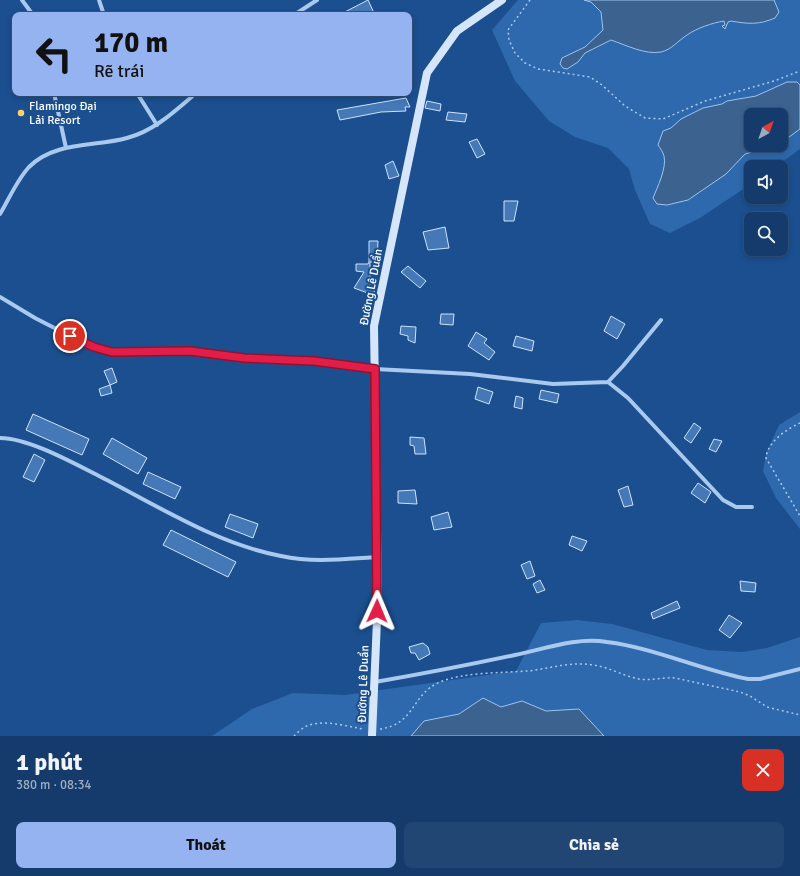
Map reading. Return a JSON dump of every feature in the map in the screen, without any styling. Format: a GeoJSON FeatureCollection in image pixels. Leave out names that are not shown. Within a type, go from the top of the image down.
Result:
{"type":"FeatureCollection","features":[{"type":"Feature","properties":{"kind":"main road","name":"Đường Lê Duẩn"},"geometry":{"type":"LineString","coordinates":[[373,733],[378,557],[374,326],[427,73],[457,31],[502,0]]}},
{"type":"Feature","properties":{"kind":"street"},"geometry":{"type":"LineString","coordinates":[[22,0],[31,12]]}},
{"type":"Feature","properties":{"kind":"street"},"geometry":{"type":"LineString","coordinates":[[99,0],[103,12]]}},
{"type":"Feature","properties":{"kind":"street"},"geometry":{"type":"LineString","coordinates":[[299,12],[317,0]]}},
{"type":"Feature","properties":{"kind":"street"},"geometry":{"type":"LineString","coordinates":[[55,96],[66,148]]}},
{"type":"Feature","properties":{"kind":"street"},"geometry":{"type":"LineString","coordinates":[[139,96],[157,125]]}},
{"type":"Feature","properties":{"kind":"street"},"geometry":{"type":"LineString","coordinates":[[0,214],[24,173],[30,166],[53,152],[66,148],[128,138],[157,125],[192,96]]}},
{"type":"Feature","properties":{"kind":"street"},"geometry":{"type":"LineString","coordinates":[[0,297],[35,318],[70,336],[94,347],[112,352],[190,351],[244,358],[314,361],[375,369],[470,374],[553,384],[608,382],[628,398],[723,500],[736,507],[752,507]]}},
{"type":"Feature","properties":{"kind":"street"},"geometry":{"type":"LineString","coordinates":[[608,382],[661,320]]}},
{"type":"Feature","properties":{"kind":"street"},"geometry":{"type":"LineString","coordinates":[[0,438],[25,444],[63,458],[199,528],[254,550],[281,556],[318,560],[378,557]]}},
{"type":"Feature","properties":{"kind":"street"},"geometry":{"type":"LineString","coordinates":[[375,682],[443,670],[552,646],[579,642],[607,642],[748,679],[760,679],[800,669]]}},
{"type":"Feature","properties":{"kind":"path"},"geometry":{"type":"LineString","coordinates":[[530,0],[508,30],[509,40],[515,53],[525,63],[538,69],[590,77],[602,84],[625,106],[636,114],[645,118],[663,120],[705,101],[774,81],[800,71]]}},
{"type":"Feature","properties":{"kind":"path"},"geometry":{"type":"LineString","coordinates":[[800,423],[791,428],[769,448],[766,458],[800,516]]}},
{"type":"Feature","properties":{"kind":"path"},"geometry":{"type":"LineString","coordinates":[[294,736],[308,725],[317,724],[335,724],[373,733],[399,724],[412,710],[430,686],[441,681],[482,674],[528,671],[568,663],[592,665],[638,679],[675,678],[740,692],[750,696],[767,707],[800,715]]}},
{"type":"Feature","properties":{"kind":"shaded area"},"geometry":{"type":"Polygon","coordinates":[[[518,0],[800,0],[800,149],[785,160],[744,160],[744,189],[700,218],[670,233],[650,224],[635,190],[629,169],[608,148],[575,137],[549,121],[515,81],[492,30],[518,0]]]}},
{"type":"Feature","properties":{"kind":"shaded area"},"geometry":{"type":"Polygon","coordinates":[[[584,0],[774,0],[779,12],[775,18],[759,23],[731,21],[728,22],[725,29],[722,26],[725,25],[724,21],[705,26],[691,32],[665,51],[655,53],[642,51],[611,40],[585,53],[578,62],[567,69],[563,68],[560,64],[562,58],[585,47],[603,30],[601,12],[591,2],[584,0]]]}},
{"type":"Feature","properties":{"kind":"shaded area"},"geometry":{"type":"Polygon","coordinates":[[[787,82],[797,82],[800,85],[800,129],[788,138],[788,108],[744,108],[744,152],[752,152],[745,154],[726,174],[688,200],[667,205],[657,204],[653,198],[661,178],[665,161],[658,145],[663,131],[671,128],[681,119],[703,108],[722,104],[727,101],[756,96],[787,82]]]}},
{"type":"Feature","properties":{"kind":"shaded area"},"geometry":{"type":"Polygon","coordinates":[[[800,412],[800,529],[776,498],[763,471],[766,454],[779,425],[800,412]]]}},
{"type":"Feature","properties":{"kind":"shaded area"},"geometry":{"type":"Polygon","coordinates":[[[577,620],[612,624],[707,650],[742,652],[767,648],[800,637],[800,736],[212,736],[252,709],[293,693],[345,695],[516,671],[541,623],[577,620]]]}},
{"type":"Feature","properties":{"kind":"shaded area"},"geometry":{"type":"Polygon","coordinates":[[[483,698],[501,707],[522,701],[546,711],[579,709],[604,736],[411,736],[424,721],[459,714],[483,698]]]}},
{"type":"Feature","properties":{"kind":"building"},"geometry":{"type":"Polygon","coordinates":[[[368,0],[374,12],[345,12],[368,0]]]}},
{"type":"Feature","properties":{"kind":"building"},"geometry":{"type":"Polygon","coordinates":[[[406,98],[410,107],[405,107],[406,111],[381,112],[340,120],[337,110],[406,98]]]}},
{"type":"Feature","properties":{"kind":"building"},"geometry":{"type":"Polygon","coordinates":[[[427,101],[441,104],[440,111],[425,108],[427,101]]]}},
{"type":"Feature","properties":{"kind":"building"},"geometry":{"type":"Polygon","coordinates":[[[448,112],[467,114],[465,122],[446,120],[448,112]]]}},
{"type":"Feature","properties":{"kind":"building"},"geometry":{"type":"Polygon","coordinates":[[[477,139],[485,154],[477,158],[469,142],[477,139]]]}},
{"type":"Feature","properties":{"kind":"building"},"geometry":{"type":"Polygon","coordinates":[[[393,161],[399,176],[389,179],[385,165],[393,161]]]}},
{"type":"Feature","properties":{"kind":"building"},"geometry":{"type":"Polygon","coordinates":[[[504,201],[518,201],[514,221],[504,221],[504,201]]]}},
{"type":"Feature","properties":{"kind":"building"},"geometry":{"type":"Polygon","coordinates":[[[445,227],[449,248],[428,250],[423,232],[445,227]]]}},
{"type":"Feature","properties":{"kind":"building"},"geometry":{"type":"Polygon","coordinates":[[[369,241],[378,241],[377,262],[370,262],[370,284],[376,286],[373,295],[354,288],[364,272],[356,271],[356,264],[368,264],[369,262],[369,241]]]}},
{"type":"Feature","properties":{"kind":"building"},"geometry":{"type":"Polygon","coordinates":[[[408,266],[426,281],[420,288],[401,272],[408,266]]]}},
{"type":"Feature","properties":{"kind":"building"},"geometry":{"type":"Polygon","coordinates":[[[441,314],[454,314],[453,325],[440,324],[441,314]]]}},
{"type":"Feature","properties":{"kind":"building"},"geometry":{"type":"Polygon","coordinates":[[[611,316],[625,324],[617,339],[604,331],[611,316]]]}},
{"type":"Feature","properties":{"kind":"building"},"geometry":{"type":"Polygon","coordinates":[[[401,326],[416,327],[415,343],[408,340],[408,336],[400,334],[401,326]]]}},
{"type":"Feature","properties":{"kind":"building"},"geometry":{"type":"Polygon","coordinates":[[[476,332],[487,339],[484,343],[495,352],[489,360],[468,346],[476,332]]]}},
{"type":"Feature","properties":{"kind":"building"},"geometry":{"type":"Polygon","coordinates":[[[516,336],[534,341],[532,351],[513,346],[516,336]]]}},
{"type":"Feature","properties":{"kind":"building"},"geometry":{"type":"Polygon","coordinates":[[[112,368],[117,382],[110,385],[104,371],[112,368]]]}},
{"type":"Feature","properties":{"kind":"building"},"geometry":{"type":"Polygon","coordinates":[[[110,385],[112,393],[101,396],[99,389],[110,385]]]}},
{"type":"Feature","properties":{"kind":"building"},"geometry":{"type":"Polygon","coordinates":[[[478,387],[493,392],[489,404],[475,399],[478,387]]]}},
{"type":"Feature","properties":{"kind":"building"},"geometry":{"type":"Polygon","coordinates":[[[541,390],[559,394],[557,403],[539,399],[541,390]]]}},
{"type":"Feature","properties":{"kind":"building"},"geometry":{"type":"Polygon","coordinates":[[[516,396],[523,398],[522,409],[514,407],[516,396]]]}},
{"type":"Feature","properties":{"kind":"building"},"geometry":{"type":"Polygon","coordinates":[[[33,414],[89,439],[82,455],[26,430],[33,414]]]}},
{"type":"Feature","properties":{"kind":"building"},"geometry":{"type":"Polygon","coordinates":[[[694,423],[701,428],[691,443],[684,438],[694,423]]]}},
{"type":"Feature","properties":{"kind":"building"},"geometry":{"type":"Polygon","coordinates":[[[410,437],[424,438],[426,454],[415,454],[414,446],[410,445],[410,437]]]}},
{"type":"Feature","properties":{"kind":"building"},"geometry":{"type":"Polygon","coordinates":[[[112,438],[147,458],[138,474],[103,454],[112,438]]]}},
{"type":"Feature","properties":{"kind":"building"},"geometry":{"type":"Polygon","coordinates":[[[714,439],[722,441],[716,452],[709,449],[714,439]]]}},
{"type":"Feature","properties":{"kind":"building"},"geometry":{"type":"Polygon","coordinates":[[[34,454],[45,460],[34,482],[23,477],[34,454]]]}},
{"type":"Feature","properties":{"kind":"building"},"geometry":{"type":"Polygon","coordinates":[[[148,472],[181,487],[175,499],[143,484],[148,472]]]}},
{"type":"Feature","properties":{"kind":"building"},"geometry":{"type":"Polygon","coordinates":[[[698,483],[711,492],[705,503],[691,493],[698,483]]]}},
{"type":"Feature","properties":{"kind":"building"},"geometry":{"type":"Polygon","coordinates":[[[628,486],[633,505],[624,507],[618,490],[628,486]]]}},
{"type":"Feature","properties":{"kind":"building"},"geometry":{"type":"Polygon","coordinates":[[[415,490],[417,504],[398,503],[398,491],[415,490]]]}},
{"type":"Feature","properties":{"kind":"building"},"geometry":{"type":"Polygon","coordinates":[[[448,512],[452,527],[434,530],[431,517],[448,512]]]}},
{"type":"Feature","properties":{"kind":"building"},"geometry":{"type":"Polygon","coordinates":[[[230,514],[258,524],[253,538],[225,527],[230,514]]]}},
{"type":"Feature","properties":{"kind":"building"},"geometry":{"type":"Polygon","coordinates":[[[171,530],[236,562],[228,577],[163,545],[171,530]]]}},
{"type":"Feature","properties":{"kind":"building"},"geometry":{"type":"Polygon","coordinates":[[[572,536],[587,541],[582,551],[569,545],[572,536]]]}},
{"type":"Feature","properties":{"kind":"building"},"geometry":{"type":"Polygon","coordinates":[[[530,561],[535,576],[527,579],[521,565],[530,561]]]}},
{"type":"Feature","properties":{"kind":"building"},"geometry":{"type":"Polygon","coordinates":[[[540,580],[545,590],[537,593],[533,584],[540,580]]]}},
{"type":"Feature","properties":{"kind":"building"},"geometry":{"type":"Polygon","coordinates":[[[740,581],[756,583],[755,592],[741,591],[740,581]]]}},
{"type":"Feature","properties":{"kind":"building"},"geometry":{"type":"Polygon","coordinates":[[[677,601],[680,608],[653,619],[651,613],[677,601]]]}},
{"type":"Feature","properties":{"kind":"building"},"geometry":{"type":"Polygon","coordinates":[[[729,615],[742,623],[730,638],[719,630],[729,615]]]}},
{"type":"Feature","properties":{"kind":"building"},"geometry":{"type":"Polygon","coordinates":[[[423,643],[428,647],[430,654],[419,660],[415,653],[411,653],[409,647],[423,643]]]}},
{"type":"Feature","properties":{"kind":"place","name":"Flamingo Đại Lải Resort"},"geometry":{"type":"Point","coordinates":[21,113]}},
{"type":"Feature","properties":{"kind":"route"},"geometry":{"type":"LineString","coordinates":[[70,336],[94,347],[112,352],[190,351],[244,358],[276,358],[314,361],[375,369],[378,557],[377,611]]}}]}
